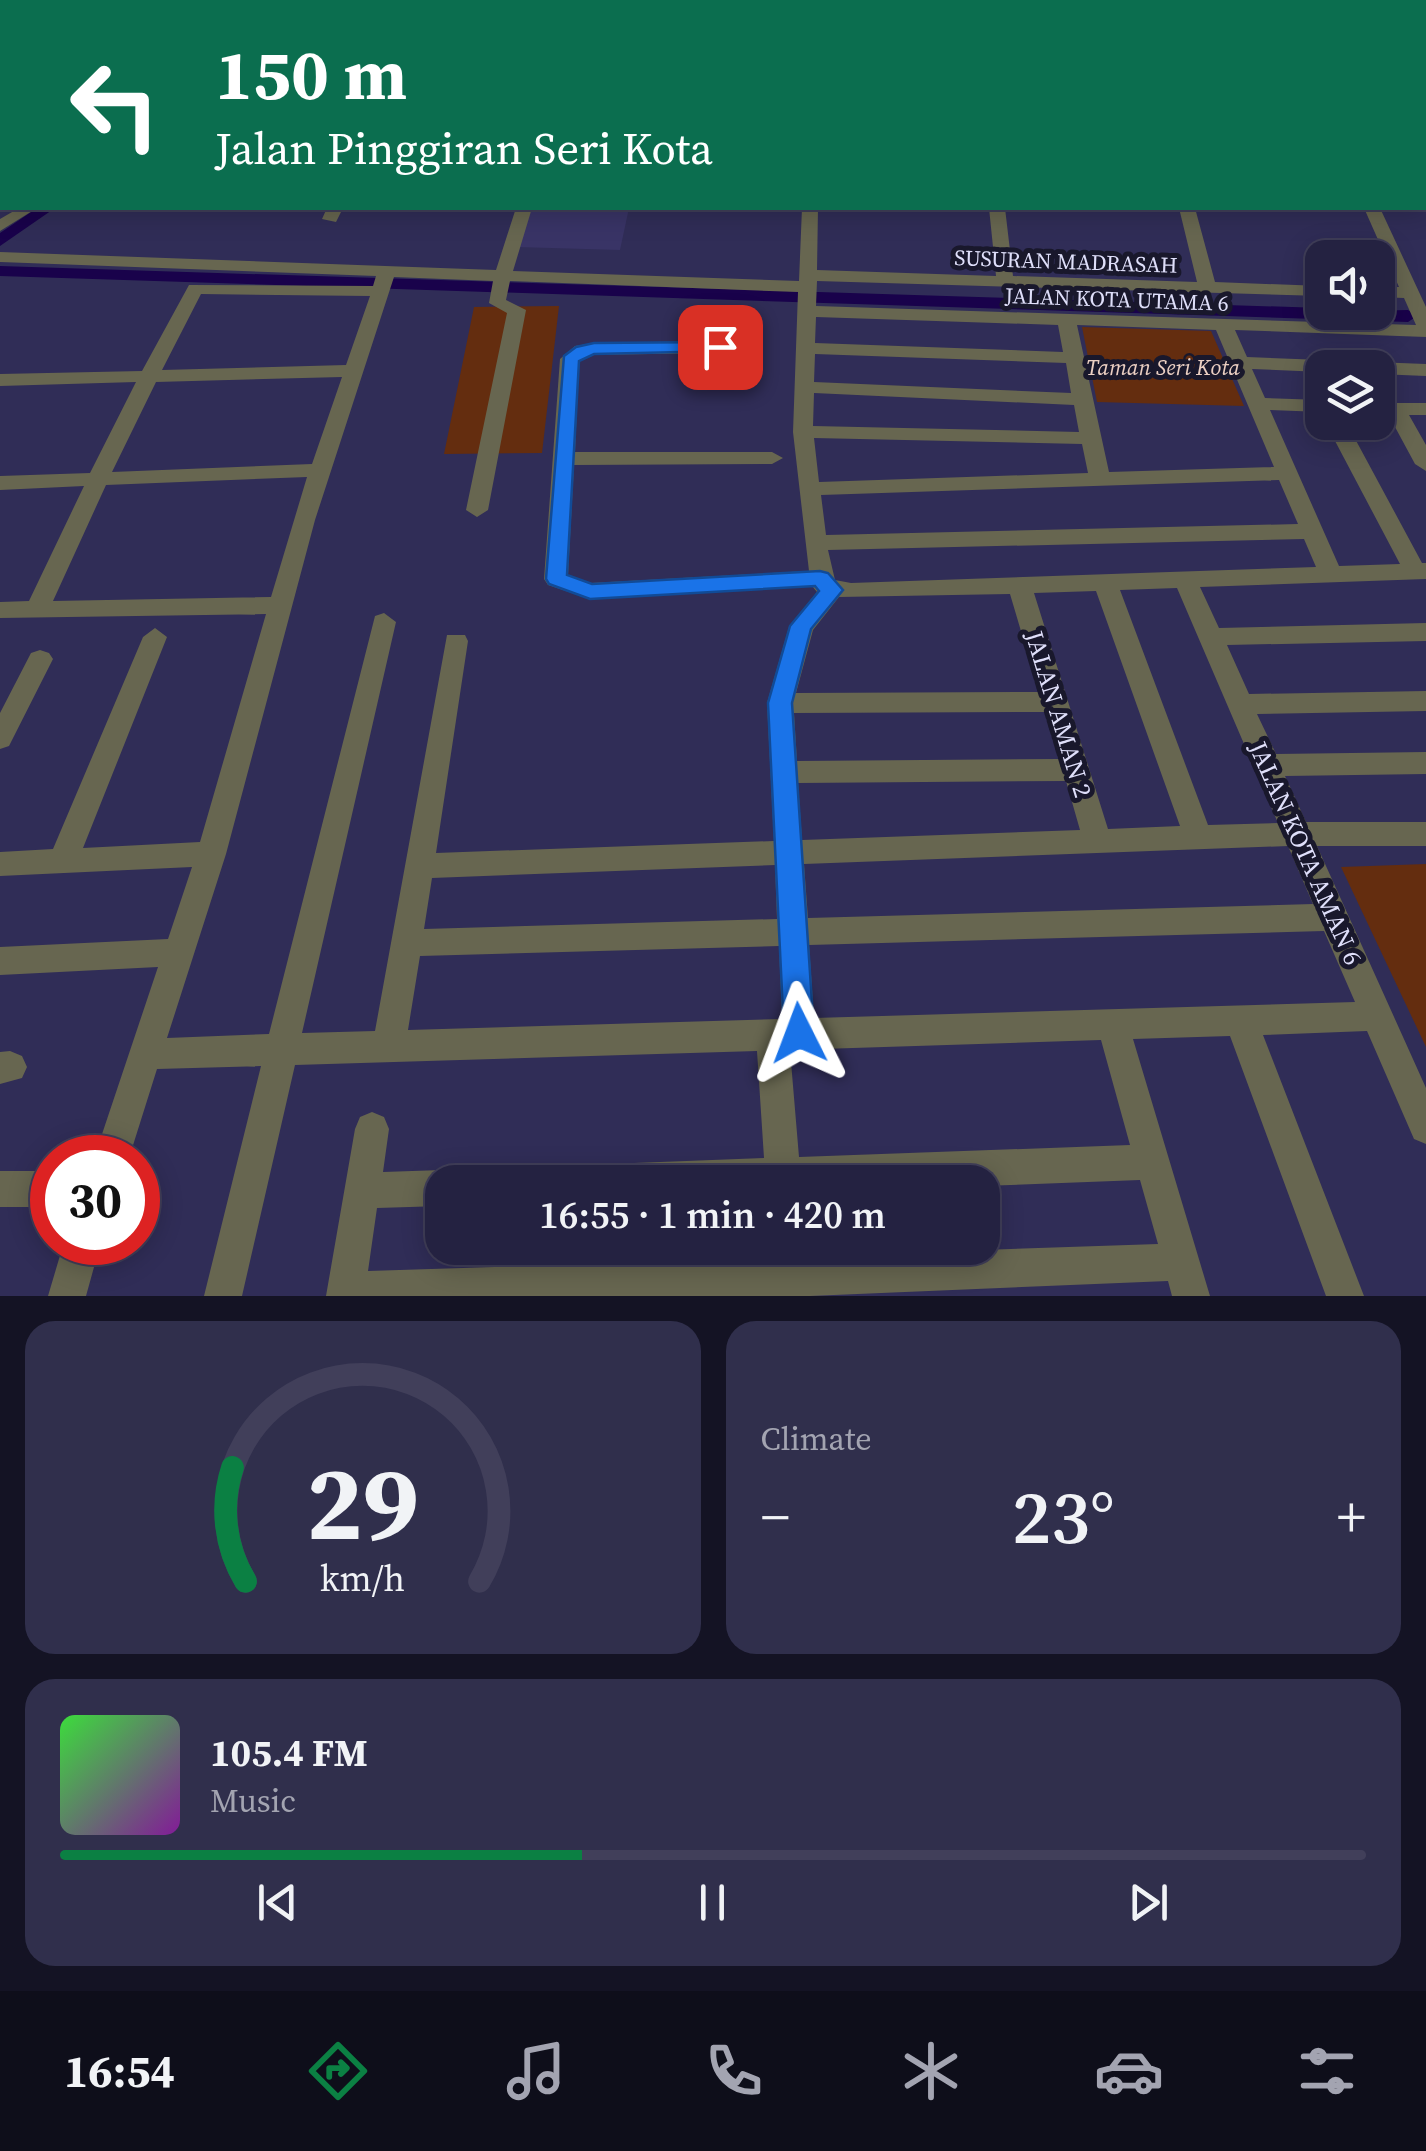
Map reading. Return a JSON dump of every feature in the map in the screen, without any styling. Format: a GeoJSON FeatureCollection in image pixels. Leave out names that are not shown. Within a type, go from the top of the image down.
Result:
{"type":"FeatureCollection","features":[{"type":"Feature","properties":{"kind":"street"},"geometry":{"type":"LineString","coordinates":[[1312,0],[1335,0]]}},
{"type":"Feature","properties":{"kind":"street"},"geometry":{"type":"LineString","coordinates":[[0,226],[26,210]]}},
{"type":"Feature","properties":{"kind":"street"},"geometry":{"type":"LineString","coordinates":[[477,510],[518,310],[498,303],[500,286],[523,210]]}},
{"type":"Feature","properties":{"kind":"street"},"geometry":{"type":"LineString","coordinates":[[783,1165],[786,1034],[794,931],[780,703],[801,626],[826,584],[815,543],[803,432],[810,210]]}},
{"type":"Feature","properties":{"kind":"street"},"geometry":{"type":"LineString","coordinates":[[997,210],[1005,281]]}},
{"type":"Feature","properties":{"kind":"street"},"geometry":{"type":"LineString","coordinates":[[1188,210],[1207,288]]}},
{"type":"Feature","properties":{"kind":"street"},"geometry":{"type":"LineString","coordinates":[[1373,210],[1418,302],[1426,329]]}},
{"type":"Feature","properties":{"kind":"street"},"geometry":{"type":"LineString","coordinates":[[0,257],[383,282],[807,294]]}},
{"type":"Feature","properties":{"kind":"street","name":"SUSURAN MADRASAH"},"geometry":{"type":"LineString","coordinates":[[807,294],[1005,281],[1305,291]]}},
{"type":"Feature","properties":{"kind":"street"},"geometry":{"type":"LineString","coordinates":[[119,1135],[210,854],[321,470],[383,282]]}},
{"type":"Feature","properties":{"kind":"street"},"geometry":{"type":"LineString","coordinates":[[38,608],[195,288],[383,282]]}},
{"type":"Feature","properties":{"kind":"street","name":"JALAN KOTA UTAMA 6"},"geometry":{"type":"LineString","coordinates":[[807,294],[1066,320],[1426,329]]}},
{"type":"Feature","properties":{"kind":"street"},"geometry":{"type":"LineString","coordinates":[[1066,320],[1100,481]]}},
{"type":"Feature","properties":{"kind":"street"},"geometry":{"type":"LineString","coordinates":[[1223,325],[1332,575]]}},
{"type":"Feature","properties":{"kind":"street"},"geometry":{"type":"LineString","coordinates":[[720,347],[594,348],[570,360],[556,579],[590,592],[826,584],[1106,584],[1421,571],[1345,440]]}},
{"type":"Feature","properties":{"kind":"street"},"geometry":{"type":"LineString","coordinates":[[806,348],[1074,358]]}},
{"type":"Feature","properties":{"kind":"street"},"geometry":{"type":"LineString","coordinates":[[1240,363],[1305,366]]}},
{"type":"Feature","properties":{"kind":"street"},"geometry":{"type":"LineString","coordinates":[[1395,369],[1426,370]]}},
{"type":"Feature","properties":{"kind":"street"},"geometry":{"type":"LineString","coordinates":[[0,380],[353,372]]}},
{"type":"Feature","properties":{"kind":"street"},"geometry":{"type":"LineString","coordinates":[[804,388],[1082,399]]}},
{"type":"Feature","properties":{"kind":"street"},"geometry":{"type":"LineString","coordinates":[[1258,404],[1305,405]]}},
{"type":"Feature","properties":{"kind":"street"},"geometry":{"type":"LineString","coordinates":[[1395,408],[1426,409]]}},
{"type":"Feature","properties":{"kind":"street"},"geometry":{"type":"LineString","coordinates":[[1395,421],[1426,464]]}},
{"type":"Feature","properties":{"kind":"street"},"geometry":{"type":"LineString","coordinates":[[803,432],[1091,438]]}},
{"type":"Feature","properties":{"kind":"street"},"geometry":{"type":"LineString","coordinates":[[562,458],[772,458]]}},
{"type":"Feature","properties":{"kind":"street"},"geometry":{"type":"LineString","coordinates":[[0,483],[321,470]]}},
{"type":"Feature","properties":{"kind":"street"},"geometry":{"type":"LineString","coordinates":[[808,489],[1287,473]]}},
{"type":"Feature","properties":{"kind":"street"},"geometry":{"type":"LineString","coordinates":[[815,543],[1312,530]]}},
{"type":"Feature","properties":{"kind":"street","name":"JALAN KOTA AMAN 6"},"geometry":{"type":"LineString","coordinates":[[1185,580],[1426,1128]]}},
{"type":"Feature","properties":{"kind":"street"},"geometry":{"type":"LineString","coordinates":[[1106,584],[1199,839]]}},
{"type":"Feature","properties":{"kind":"street","name":"JALAN AMAN 2"},"geometry":{"type":"LineString","coordinates":[[1020,586],[1098,842]]}},
{"type":"Feature","properties":{"kind":"street"},"geometry":{"type":"LineString","coordinates":[[0,610],[282,605]]}},
{"type":"Feature","properties":{"kind":"street"},"geometry":{"type":"LineString","coordinates":[[222,1296],[384,622]]}},
{"type":"Feature","properties":{"kind":"street"},"geometry":{"type":"LineString","coordinates":[[1210,636],[1426,632]]}},
{"type":"Feature","properties":{"kind":"street"},"geometry":{"type":"LineString","coordinates":[[63,861],[155,637]]}},
{"type":"Feature","properties":{"kind":"street"},"geometry":{"type":"LineString","coordinates":[[389,1046],[456,641]]}},
{"type":"Feature","properties":{"kind":"street"},"geometry":{"type":"LineString","coordinates":[[0,739],[40,659]]}},
{"type":"Feature","properties":{"kind":"street"},"geometry":{"type":"LineString","coordinates":[[1240,704],[1426,701]]}},
{"type":"Feature","properties":{"kind":"street"},"geometry":{"type":"LineString","coordinates":[[780,703],[1056,702]]}},
{"type":"Feature","properties":{"kind":"street"},"geometry":{"type":"LineString","coordinates":[[1267,765],[1426,763]]}},
{"type":"Feature","properties":{"kind":"street"},"geometry":{"type":"LineString","coordinates":[[784,772],[1076,770]]}},
{"type":"Feature","properties":{"kind":"street"},"geometry":{"type":"LineString","coordinates":[[420,866],[1297,834],[1426,834]]}},
{"type":"Feature","properties":{"kind":"street"},"geometry":{"type":"LineString","coordinates":[[0,864],[210,854]]}},
{"type":"Feature","properties":{"kind":"street"},"geometry":{"type":"LineString","coordinates":[[406,943],[1334,917]]}},
{"type":"Feature","properties":{"kind":"street"},"geometry":{"type":"LineString","coordinates":[[0,961],[179,952]]}},
{"type":"Feature","properties":{"kind":"street"},"geometry":{"type":"LineString","coordinates":[[146,1054],[1377,1016]]}},
{"type":"Feature","properties":{"kind":"street"},"geometry":{"type":"LineString","coordinates":[[1241,1021],[1345,1296]]}},
{"type":"Feature","properties":{"kind":"street"},"geometry":{"type":"LineString","coordinates":[[372,1130],[345,1293],[789,1273],[1186,1279],[1113,1025]]}},
{"type":"Feature","properties":{"kind":"street"},"geometry":{"type":"LineString","coordinates":[[1000,1169],[1151,1162]]}},
{"type":"Feature","properties":{"kind":"street"},"geometry":{"type":"LineString","coordinates":[[0,1190],[30,1189]]}},
{"type":"Feature","properties":{"kind":"street"},"geometry":{"type":"LineString","coordinates":[[362,1191],[425,1189]]}},
{"type":"Feature","properties":{"kind":"street"},"geometry":{"type":"LineString","coordinates":[[66,1296],[76,1265]]}},
{"type":"Feature","properties":{"kind":"shaded area"},"geometry":{"type":"Polygon","coordinates":[[[529,210],[629,210],[620,250],[516,247],[529,210]]]}},
{"type":"Feature","properties":{"kind":"green space"},"geometry":{"type":"Polygon","coordinates":[[[559,306],[542,453],[444,454],[474,307],[559,306]]]}},
{"type":"Feature","properties":{"kind":"green space","name":"Taman Seri Kota"},"geometry":{"type":"Polygon","coordinates":[[[1082,327],[1211,331],[1244,406],[1097,402],[1082,327]]]}},
{"type":"Feature","properties":{"kind":"green space"},"geometry":{"type":"Polygon","coordinates":[[[1426,864],[1426,1047],[1341,867],[1426,864]]]}},
{"type":"Feature","properties":{"kind":"waterway"},"geometry":{"type":"LineString","coordinates":[[0,241],[44,210]]}},
{"type":"Feature","properties":{"kind":"waterway"},"geometry":{"type":"LineString","coordinates":[[0,271],[1408,316]]}},
{"type":"Feature","properties":{"kind":"route"},"geometry":{"type":"LineString","coordinates":[[720,347],[594,348],[582,350],[570,360],[556,579],[590,592],[820,578],[832,590],[801,626],[780,703],[799,1033]]}}]}
